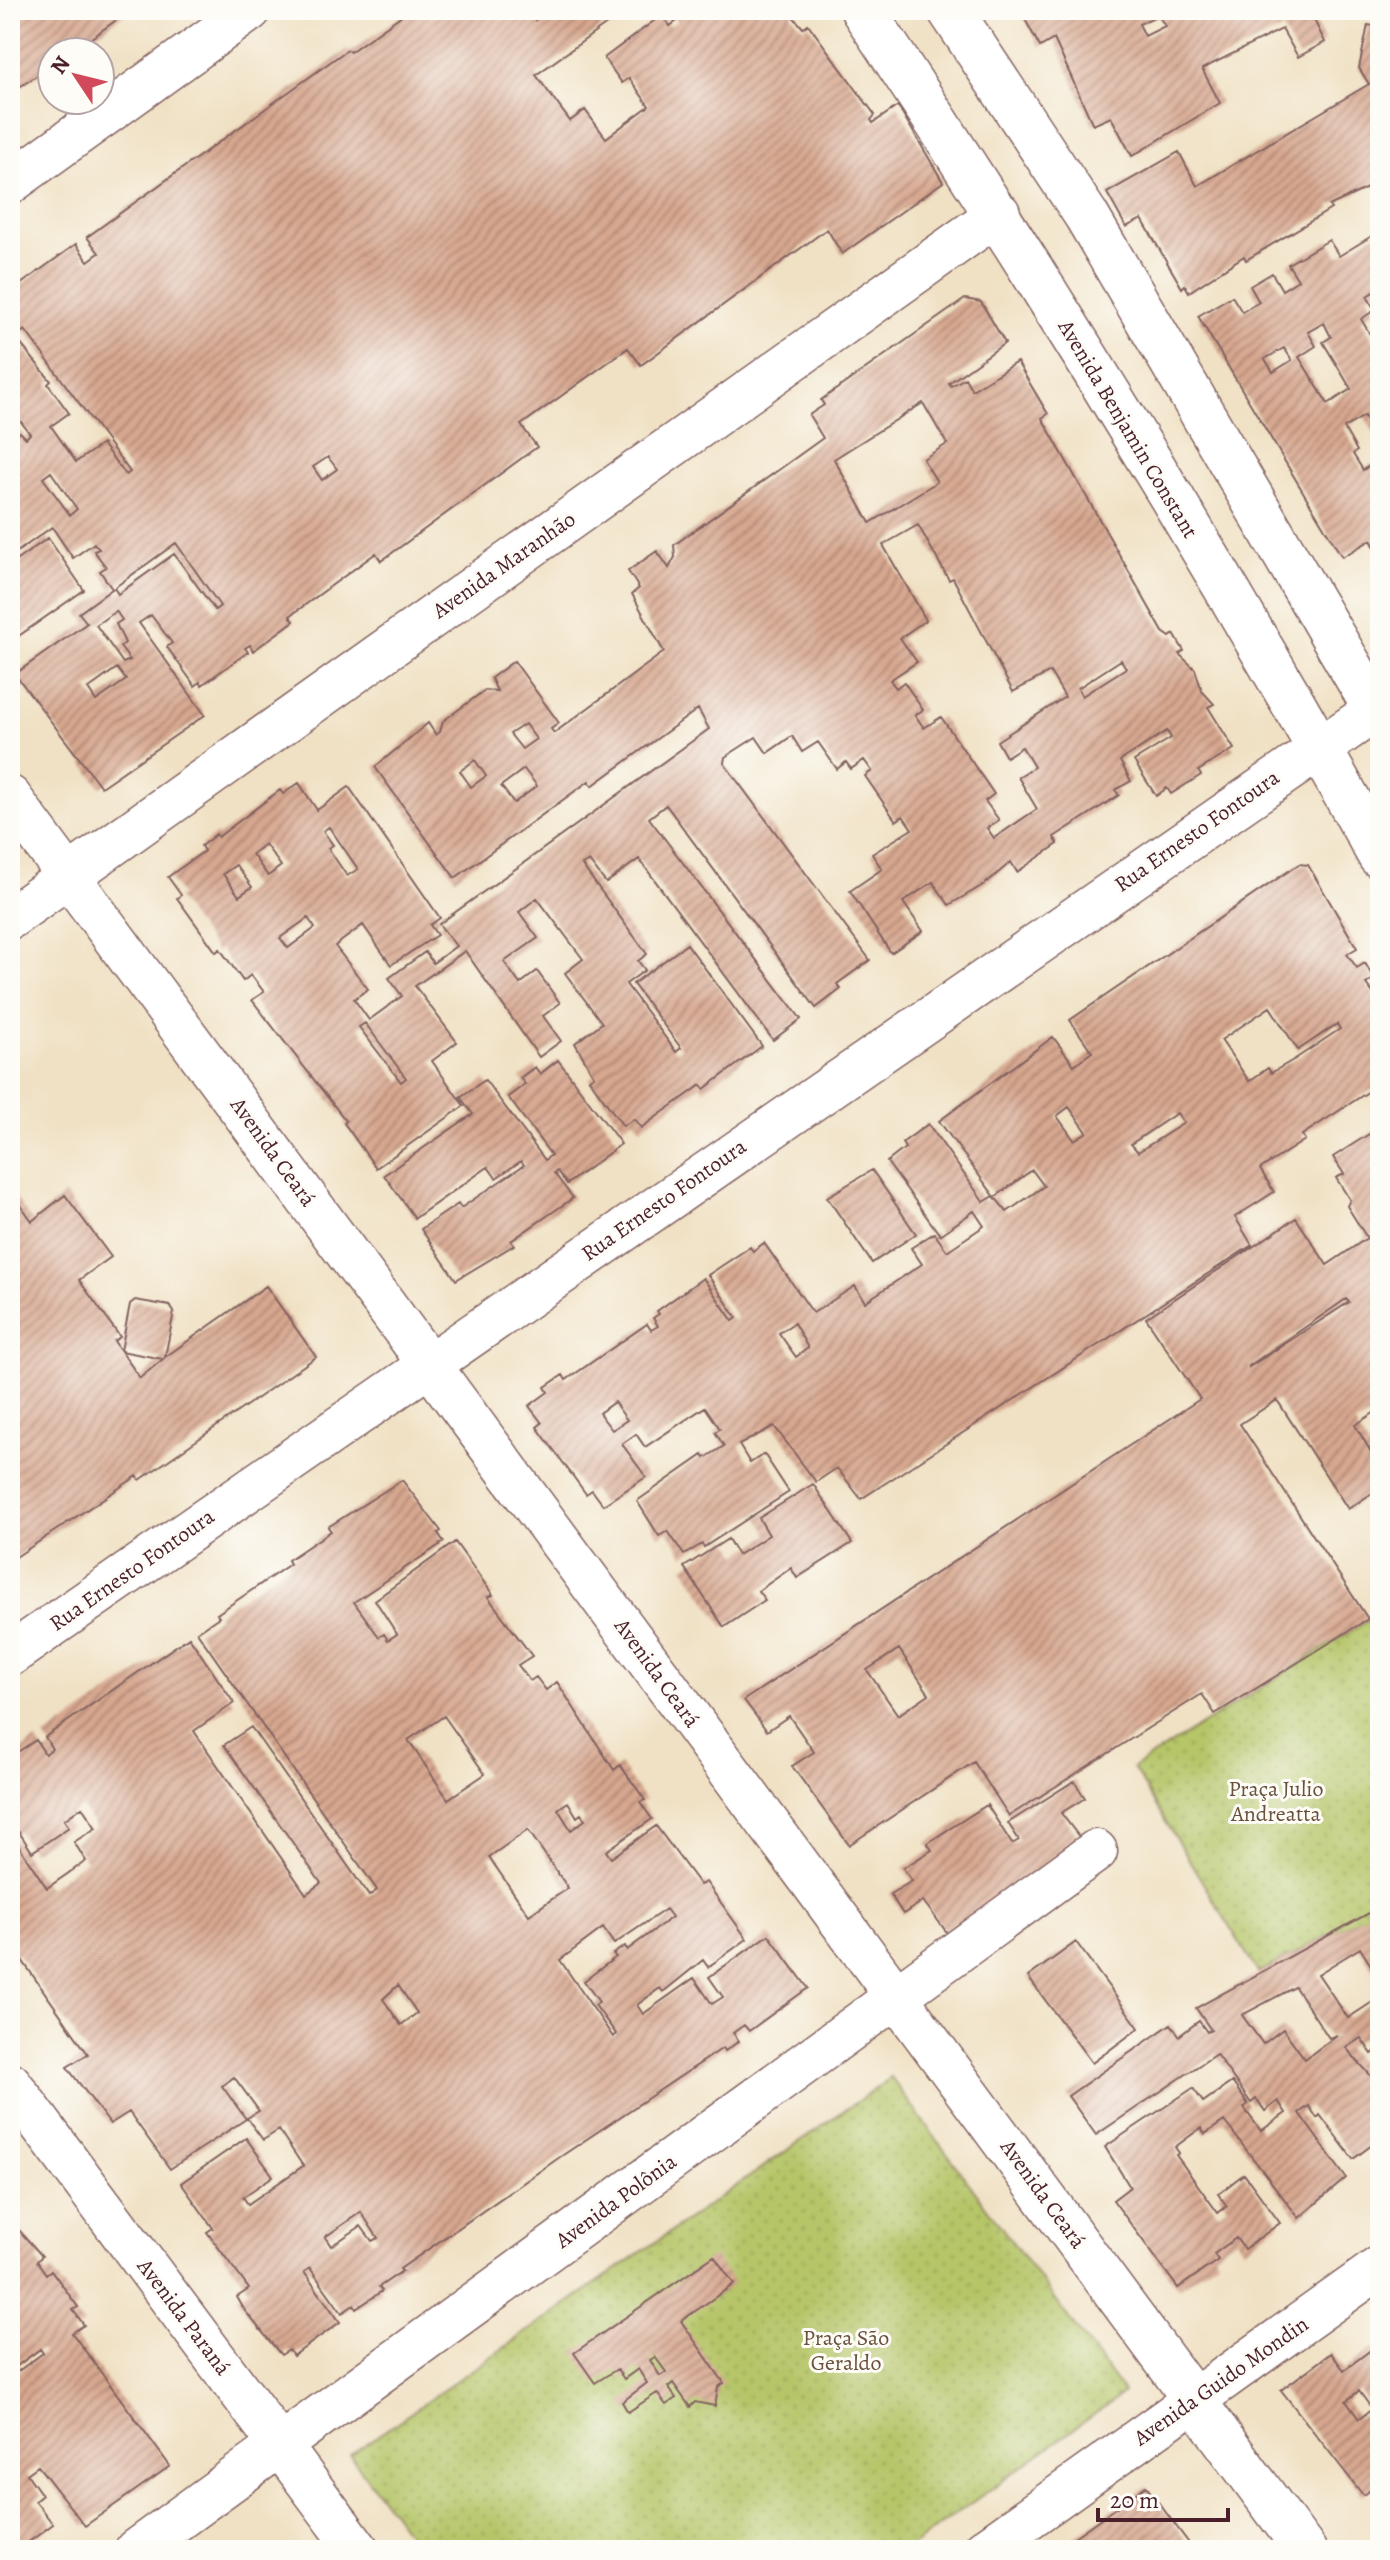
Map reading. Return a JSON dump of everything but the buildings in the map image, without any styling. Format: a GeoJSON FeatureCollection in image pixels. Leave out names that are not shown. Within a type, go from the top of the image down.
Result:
{"type":"FeatureCollection","features":[{"type":"Feature","properties":{"kind":"main road","name":"Avenida Benjamin Constant"},"geometry":{"type":"LineString","coordinates":[[863,10],[999,213],[1319,747],[1380,856]]}},
{"type":"Feature","properties":{"kind":"main road"},"geometry":{"type":"LineString","coordinates":[[950,10],[1086,215],[1378,711]]}},
{"type":"Feature","properties":{"kind":"street"},"geometry":{"type":"LineString","coordinates":[[10,183],[250,10]]}},
{"type":"Feature","properties":{"kind":"street","name":"Avenida Maranhão"},"geometry":{"type":"LineString","coordinates":[[10,918],[999,213]]}},
{"type":"Feature","properties":{"kind":"street","name":"Rua Ernesto Fontoura"},"geometry":{"type":"LineString","coordinates":[[10,1655],[1319,747],[1378,711]]}},
{"type":"Feature","properties":{"kind":"street","name":"Avenida Ceará"},"geometry":{"type":"LineString","coordinates":[[10,797],[1305,2550]]}},
{"type":"Feature","properties":{"kind":"street","name":"Avenida Polônia"},"geometry":{"type":"LineString","coordinates":[[136,2550],[1096,1851]]}},
{"type":"Feature","properties":{"kind":"street","name":"Avenida Paraná"},"geometry":{"type":"LineString","coordinates":[[10,2083],[358,2550]]}},
{"type":"Feature","properties":{"kind":"street","name":"Avenida Guido Mondin"},"geometry":{"type":"LineString","coordinates":[[984,2550],[1380,2267]]}},
{"type":"Feature","properties":{"kind":"green space","name":"Praça Julio Andreatta"},"geometry":{"type":"Polygon","coordinates":[[[1380,1613],[1380,1908],[1258,1973],[1133,1768],[1380,1613]]]}},
{"type":"Feature","properties":{"kind":"green space","name":"Praça São Geraldo"},"geometry":{"type":"Polygon","coordinates":[[[891,2078],[1124,2393],[906,2550],[420,2550],[350,2455],[891,2078]]]}}]}
